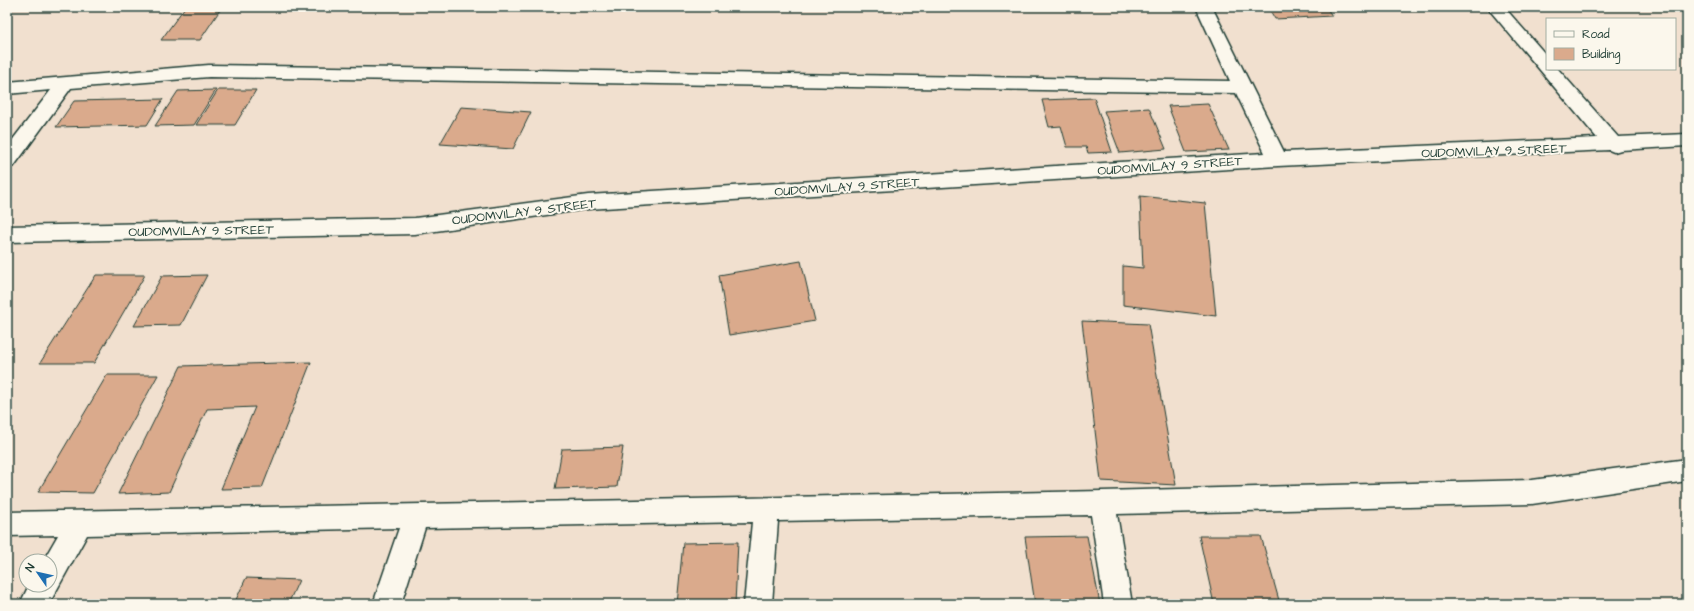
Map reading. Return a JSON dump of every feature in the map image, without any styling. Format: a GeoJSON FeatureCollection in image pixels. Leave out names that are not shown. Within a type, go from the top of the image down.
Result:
{"type":"FeatureCollection","features":[{"type":"Feature","properties":{"kind":"street"},"geometry":{"type":"LineString","coordinates":[[1204,7],[1278,159]]}},
{"type":"Feature","properties":{"kind":"street"},"geometry":{"type":"LineString","coordinates":[[1495,7],[1546,66]]}},
{"type":"Feature","properties":{"kind":"street"},"geometry":{"type":"LineString","coordinates":[[1550,70],[1614,145]]}},
{"type":"Feature","properties":{"kind":"street"},"geometry":{"type":"LineString","coordinates":[[7,88],[209,71],[1242,87]]}},
{"type":"Feature","properties":{"kind":"street"},"geometry":{"type":"LineString","coordinates":[[7,161],[66,83]]}},
{"type":"Feature","properties":{"kind":"street","name":"OUDOMVILAY 9 STREET"},"geometry":{"type":"LineString","coordinates":[[7,234],[415,226],[588,202],[1278,159],[1614,145],[1687,140]]}},
{"type":"Feature","properties":{"kind":"street"},"geometry":{"type":"LineString","coordinates":[[7,524],[1102,503],[1532,492],[1687,470]]}},
{"type":"Feature","properties":{"kind":"street"},"geometry":{"type":"LineString","coordinates":[[1102,503],[1118,604]]}},
{"type":"Feature","properties":{"kind":"street"},"geometry":{"type":"LineString","coordinates":[[758,604],[766,509]]}},
{"type":"Feature","properties":{"kind":"street"},"geometry":{"type":"LineString","coordinates":[[387,604],[416,516]]}},
{"type":"Feature","properties":{"kind":"street"},"geometry":{"type":"LineString","coordinates":[[58,561],[79,523]]}},
{"type":"Feature","properties":{"kind":"street"},"geometry":{"type":"LineString","coordinates":[[34,604],[40,593]]}},
{"type":"Feature","properties":{"kind":"building"},"geometry":{"type":"Polygon","coordinates":[[[185,7],[222,7],[200,40],[161,40],[185,7]]]}},
{"type":"Feature","properties":{"kind":"building"},"geometry":{"type":"Polygon","coordinates":[[[1268,7],[1326,7],[1332,16],[1275,19],[1268,7]]]}},
{"type":"Feature","properties":{"kind":"building"},"geometry":{"type":"Polygon","coordinates":[[[216,90],[194,125],[155,126],[178,91],[216,90]]]}},
{"type":"Feature","properties":{"kind":"building"},"geometry":{"type":"Polygon","coordinates":[[[218,90],[256,90],[235,125],[196,125],[218,90]]]}},
{"type":"Feature","properties":{"kind":"building"},"geometry":{"type":"Polygon","coordinates":[[[1094,98],[1112,152],[1088,153],[1086,147],[1067,147],[1061,126],[1049,127],[1042,100],[1094,98]]]}},
{"type":"Feature","properties":{"kind":"building"},"geometry":{"type":"Polygon","coordinates":[[[163,99],[147,125],[56,127],[74,101],[163,99]]]}},
{"type":"Feature","properties":{"kind":"building"},"geometry":{"type":"Polygon","coordinates":[[[1208,104],[1229,150],[1186,152],[1168,106],[1208,104]]]}},
{"type":"Feature","properties":{"kind":"building"},"geometry":{"type":"Polygon","coordinates":[[[461,107],[531,112],[513,149],[440,144],[461,107]]]}},
{"type":"Feature","properties":{"kind":"building"},"geometry":{"type":"Polygon","coordinates":[[[1149,108],[1166,149],[1120,153],[1104,111],[1149,108]]]}},
{"type":"Feature","properties":{"kind":"building"},"geometry":{"type":"Polygon","coordinates":[[[1140,196],[1205,203],[1216,316],[1123,305],[1123,266],[1143,268],[1140,196]]]}},
{"type":"Feature","properties":{"kind":"building"},"geometry":{"type":"Polygon","coordinates":[[[801,261],[815,321],[729,335],[719,275],[801,261]]]}},
{"type":"Feature","properties":{"kind":"building"},"geometry":{"type":"Polygon","coordinates":[[[96,275],[145,275],[94,363],[40,363],[96,275]]]}},
{"type":"Feature","properties":{"kind":"building"},"geometry":{"type":"Polygon","coordinates":[[[207,275],[181,325],[134,326],[162,276],[207,275]]]}},
{"type":"Feature","properties":{"kind":"building"},"geometry":{"type":"Polygon","coordinates":[[[1082,321],[1148,324],[1176,485],[1101,481],[1082,321]]]}},
{"type":"Feature","properties":{"kind":"building"},"geometry":{"type":"Polygon","coordinates":[[[311,362],[262,488],[221,489],[255,407],[207,409],[169,492],[118,494],[181,366],[311,362]]]}},
{"type":"Feature","properties":{"kind":"building"},"geometry":{"type":"Polygon","coordinates":[[[107,375],[158,375],[93,493],[38,492],[107,375]]]}},
{"type":"Feature","properties":{"kind":"building"},"geometry":{"type":"Polygon","coordinates":[[[623,447],[617,487],[555,489],[562,449],[623,447]]]}},
{"type":"Feature","properties":{"kind":"building"},"geometry":{"type":"Polygon","coordinates":[[[1087,536],[1100,604],[1035,604],[1025,537],[1087,536]]]}},
{"type":"Feature","properties":{"kind":"building"},"geometry":{"type":"Polygon","coordinates":[[[1199,536],[1261,536],[1280,604],[1214,604],[1199,536]]]}},
{"type":"Feature","properties":{"kind":"building"},"geometry":{"type":"Polygon","coordinates":[[[738,542],[735,604],[677,604],[683,543],[738,542]]]}},
{"type":"Feature","properties":{"kind":"building"},"geometry":{"type":"Polygon","coordinates":[[[246,578],[299,580],[288,604],[234,604],[246,578]]]}}]}
